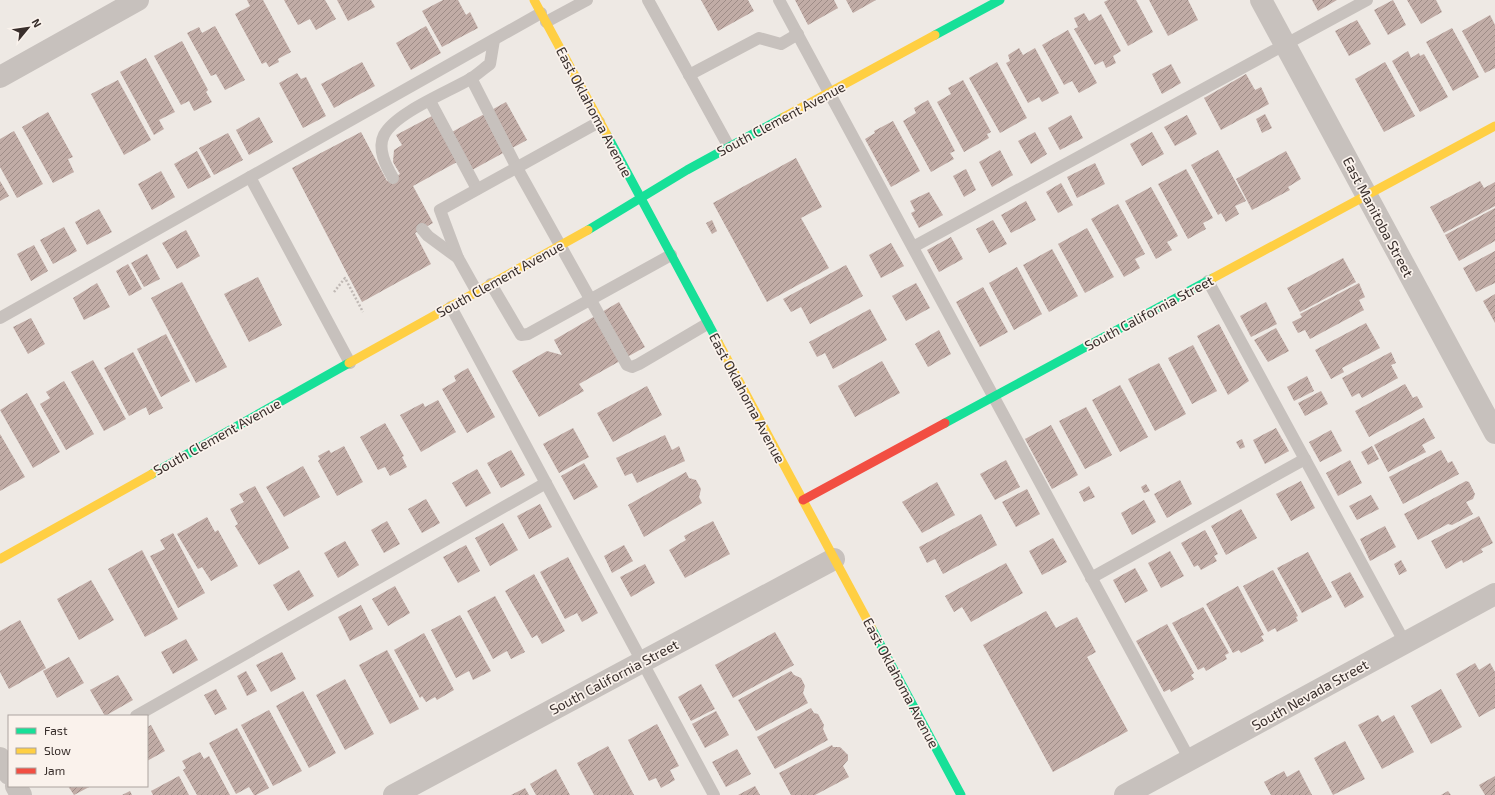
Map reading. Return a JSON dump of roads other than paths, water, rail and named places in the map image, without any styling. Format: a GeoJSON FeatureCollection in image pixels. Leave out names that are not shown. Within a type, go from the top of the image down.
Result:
{"type":"FeatureCollection","features":[{"type":"Feature","properties":{"kind":"street"},"geometry":{"type":"LineString","coordinates":[[0,77],[138,0]]}},
{"type":"Feature","properties":{"kind":"street","name":"East Oklahoma Avenue"},"geometry":{"type":"LineString","coordinates":[[534,0],[961,795]]}},
{"type":"Feature","properties":{"kind":"street","name":"South Clement Avenue"},"geometry":{"type":"LineString","coordinates":[[0,559],[491,284],[729,147],[1000,0]]}},
{"type":"Feature","properties":{"kind":"street","name":"East Manitoba Street"},"geometry":{"type":"LineString","coordinates":[[1261,0],[1495,433]]}},
{"type":"Feature","properties":{"kind":"street","name":"South California Street"},"geometry":{"type":"LineString","coordinates":[[803,500],[1495,126]]}},
{"type":"Feature","properties":{"kind":"street","name":"South California Street"},"geometry":{"type":"LineString","coordinates":[[394,795],[834,559]]}},
{"type":"Feature","properties":{"kind":"street","name":"South Nevada Street"},"geometry":{"type":"LineString","coordinates":[[1125,795],[1495,594]]}},
{"type":"Feature","properties":{"kind":"street"},"geometry":{"type":"LineString","coordinates":[[0,758],[8,772]]}},
{"type":"Feature","properties":{"kind":"lane"},"geometry":{"type":"LineString","coordinates":[[0,318],[494,40],[587,0]]}},
{"type":"Feature","properties":{"kind":"lane"},"geometry":{"type":"LineString","coordinates":[[648,0],[729,147]]}},
{"type":"Feature","properties":{"kind":"lane"},"geometry":{"type":"LineString","coordinates":[[779,0],[1190,760]]}},
{"type":"Feature","properties":{"kind":"lane"},"geometry":{"type":"LineString","coordinates":[[913,247],[1367,0]]}},
{"type":"Feature","properties":{"kind":"lane"},"geometry":{"type":"LineString","coordinates":[[689,75],[758,38],[781,44],[798,34]]}},
{"type":"Feature","properties":{"kind":"lane"},"geometry":{"type":"LineString","coordinates":[[393,178],[385,164],[381,150],[383,136],[394,121],[471,78],[490,64],[494,40]]}},
{"type":"Feature","properties":{"kind":"lane"},"geometry":{"type":"LineString","coordinates":[[471,78],[517,168],[627,365],[632,367],[708,324]]}},
{"type":"Feature","properties":{"kind":"lane"},"geometry":{"type":"LineString","coordinates":[[430,101],[478,190]]}},
{"type":"Feature","properties":{"kind":"lane"},"geometry":{"type":"LineString","coordinates":[[476,292],[458,258],[440,210],[599,122]]}},
{"type":"Feature","properties":{"kind":"lane"},"geometry":{"type":"LineString","coordinates":[[250,177],[350,363]]}},
{"type":"Feature","properties":{"kind":"lane"},"geometry":{"type":"LineString","coordinates":[[422,229],[428,236],[458,258]]}},
{"type":"Feature","properties":{"kind":"lane"},"geometry":{"type":"LineString","coordinates":[[491,284],[521,335],[528,334],[671,255]]}},
{"type":"Feature","properties":{"kind":"lane"},"geometry":{"type":"LineString","coordinates":[[1208,281],[1406,643]]}},
{"type":"Feature","properties":{"kind":"lane"},"geometry":{"type":"LineString","coordinates":[[451,306],[714,795]]}},
{"type":"Feature","properties":{"kind":"lane"},"geometry":{"type":"LineString","coordinates":[[1091,578],[1305,459]]}},
{"type":"Feature","properties":{"kind":"lane"},"geometry":{"type":"LineString","coordinates":[[138,715],[546,483]]}}]}
